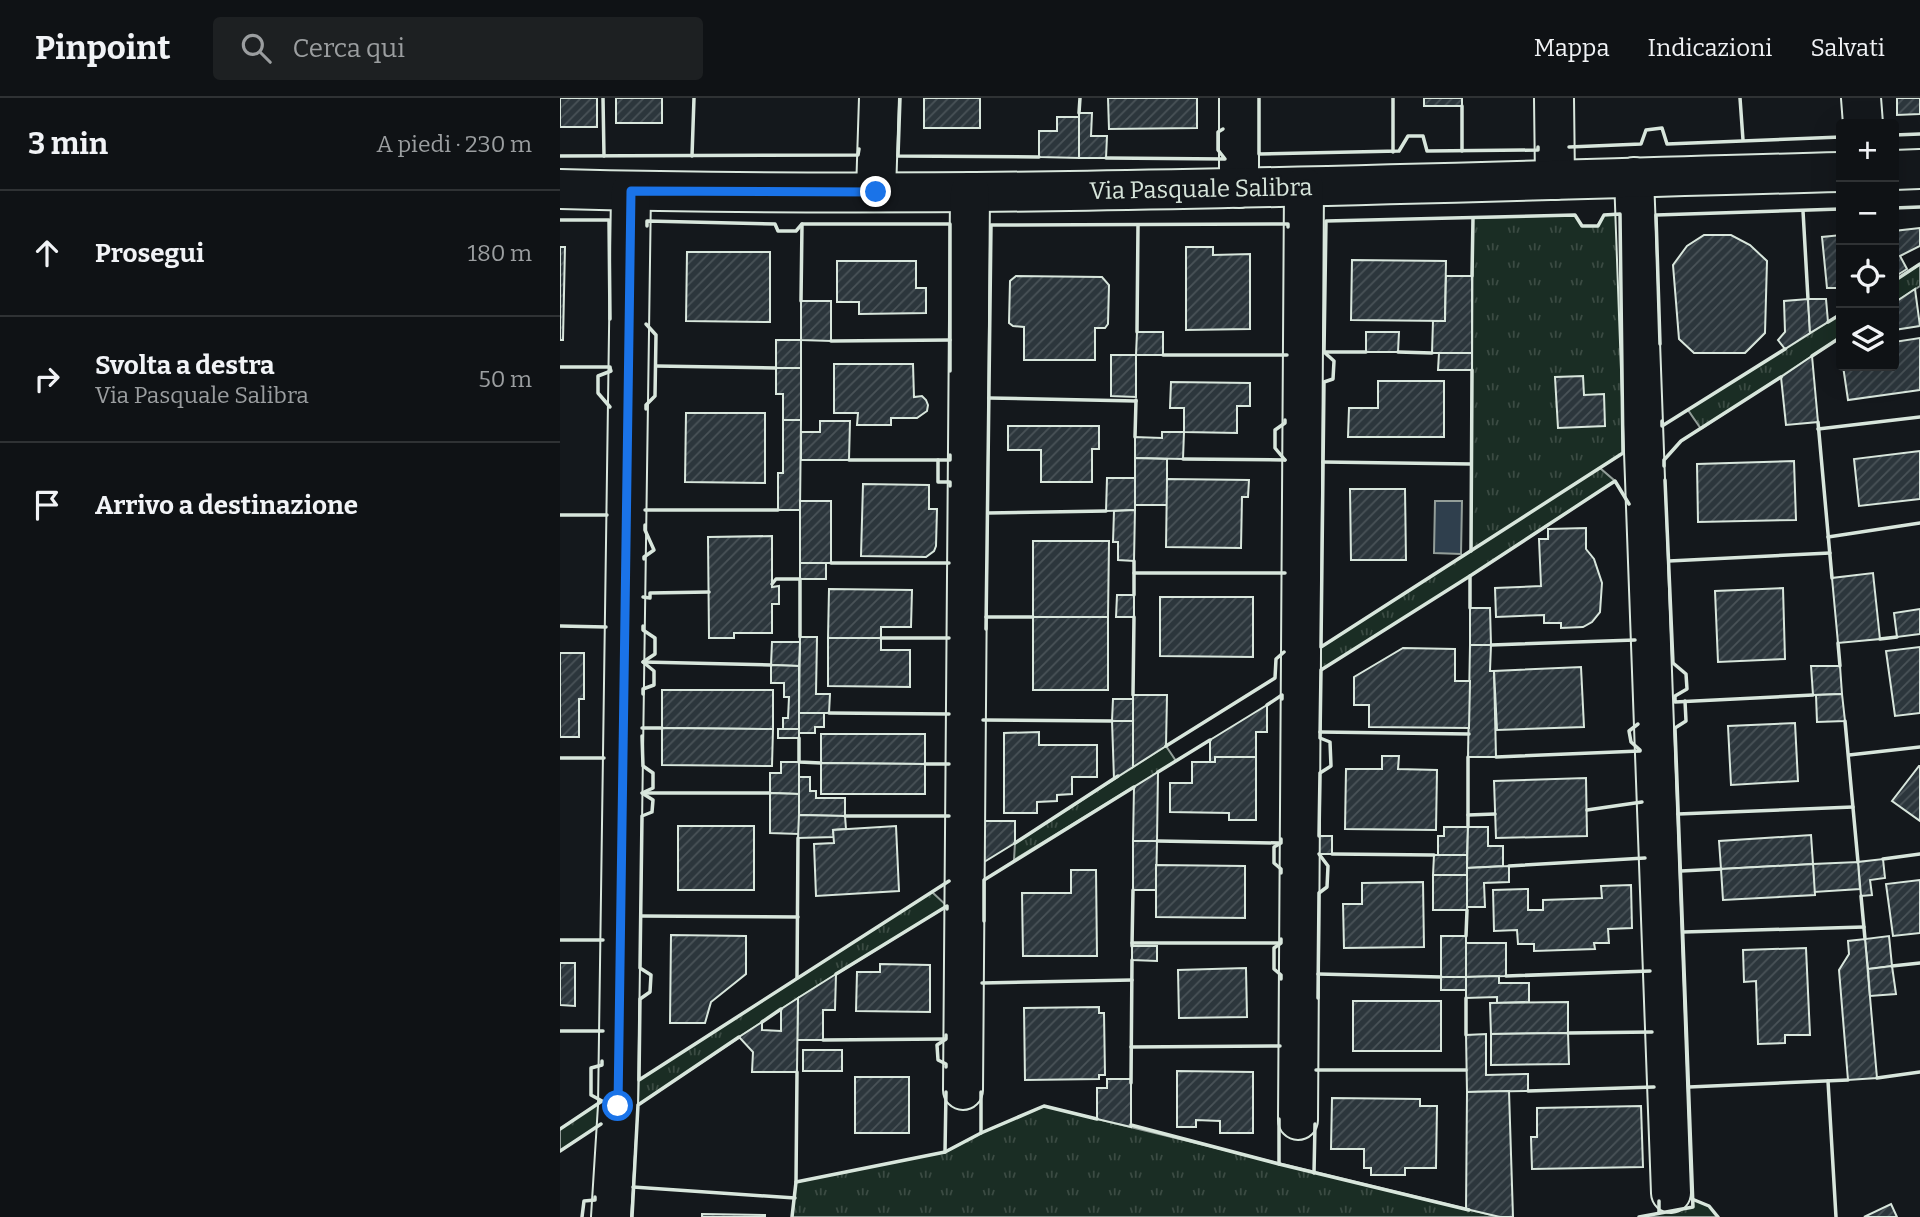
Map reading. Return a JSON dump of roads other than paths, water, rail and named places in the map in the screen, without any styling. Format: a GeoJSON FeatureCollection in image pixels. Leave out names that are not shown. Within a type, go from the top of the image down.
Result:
{"type":"FeatureCollection","features":[{"type":"Feature","properties":{"kind":"street"},"geometry":{"type":"LineString","coordinates":[[876,192],[878,98]]}},
{"type":"Feature","properties":{"kind":"street"},"geometry":{"type":"LineString","coordinates":[[1239,98],[1239,188]]}},
{"type":"Feature","properties":{"kind":"street"},"geometry":{"type":"LineString","coordinates":[[1554,98],[1555,180]]}},
{"type":"Feature","properties":{"kind":"street"},"geometry":{"type":"LineString","coordinates":[[1861,98],[1863,119]]}},
{"type":"Feature","properties":{"kind":"street"},"geometry":{"type":"LineString","coordinates":[[1899,170],[1920,169]]}},
{"type":"Feature","properties":{"kind":"street","name":"Via Pasquale Salibra"},"geometry":{"type":"LineString","coordinates":[[560,189],[970,192],[1304,187],[1836,172]]}},
{"type":"Feature","properties":{"kind":"street"},"geometry":{"type":"LineString","coordinates":[[1634,177],[1671,1193]]}},
{"type":"Feature","properties":{"kind":"street"},"geometry":{"type":"LineString","coordinates":[[1298,1120],[1304,187]]}},
{"type":"Feature","properties":{"kind":"street"},"geometry":{"type":"LineString","coordinates":[[611,1217],[618,1106],[631,191]]}},
{"type":"Feature","properties":{"kind":"street"},"geometry":{"type":"LineString","coordinates":[[963,1090],[970,192]]}},
{"type":"Feature","properties":{"kind":"water"},"geometry":{"type":"Polygon","coordinates":[[[1435,501],[1462,501],[1461,554],[1434,553],[1435,501]]]}}]}
